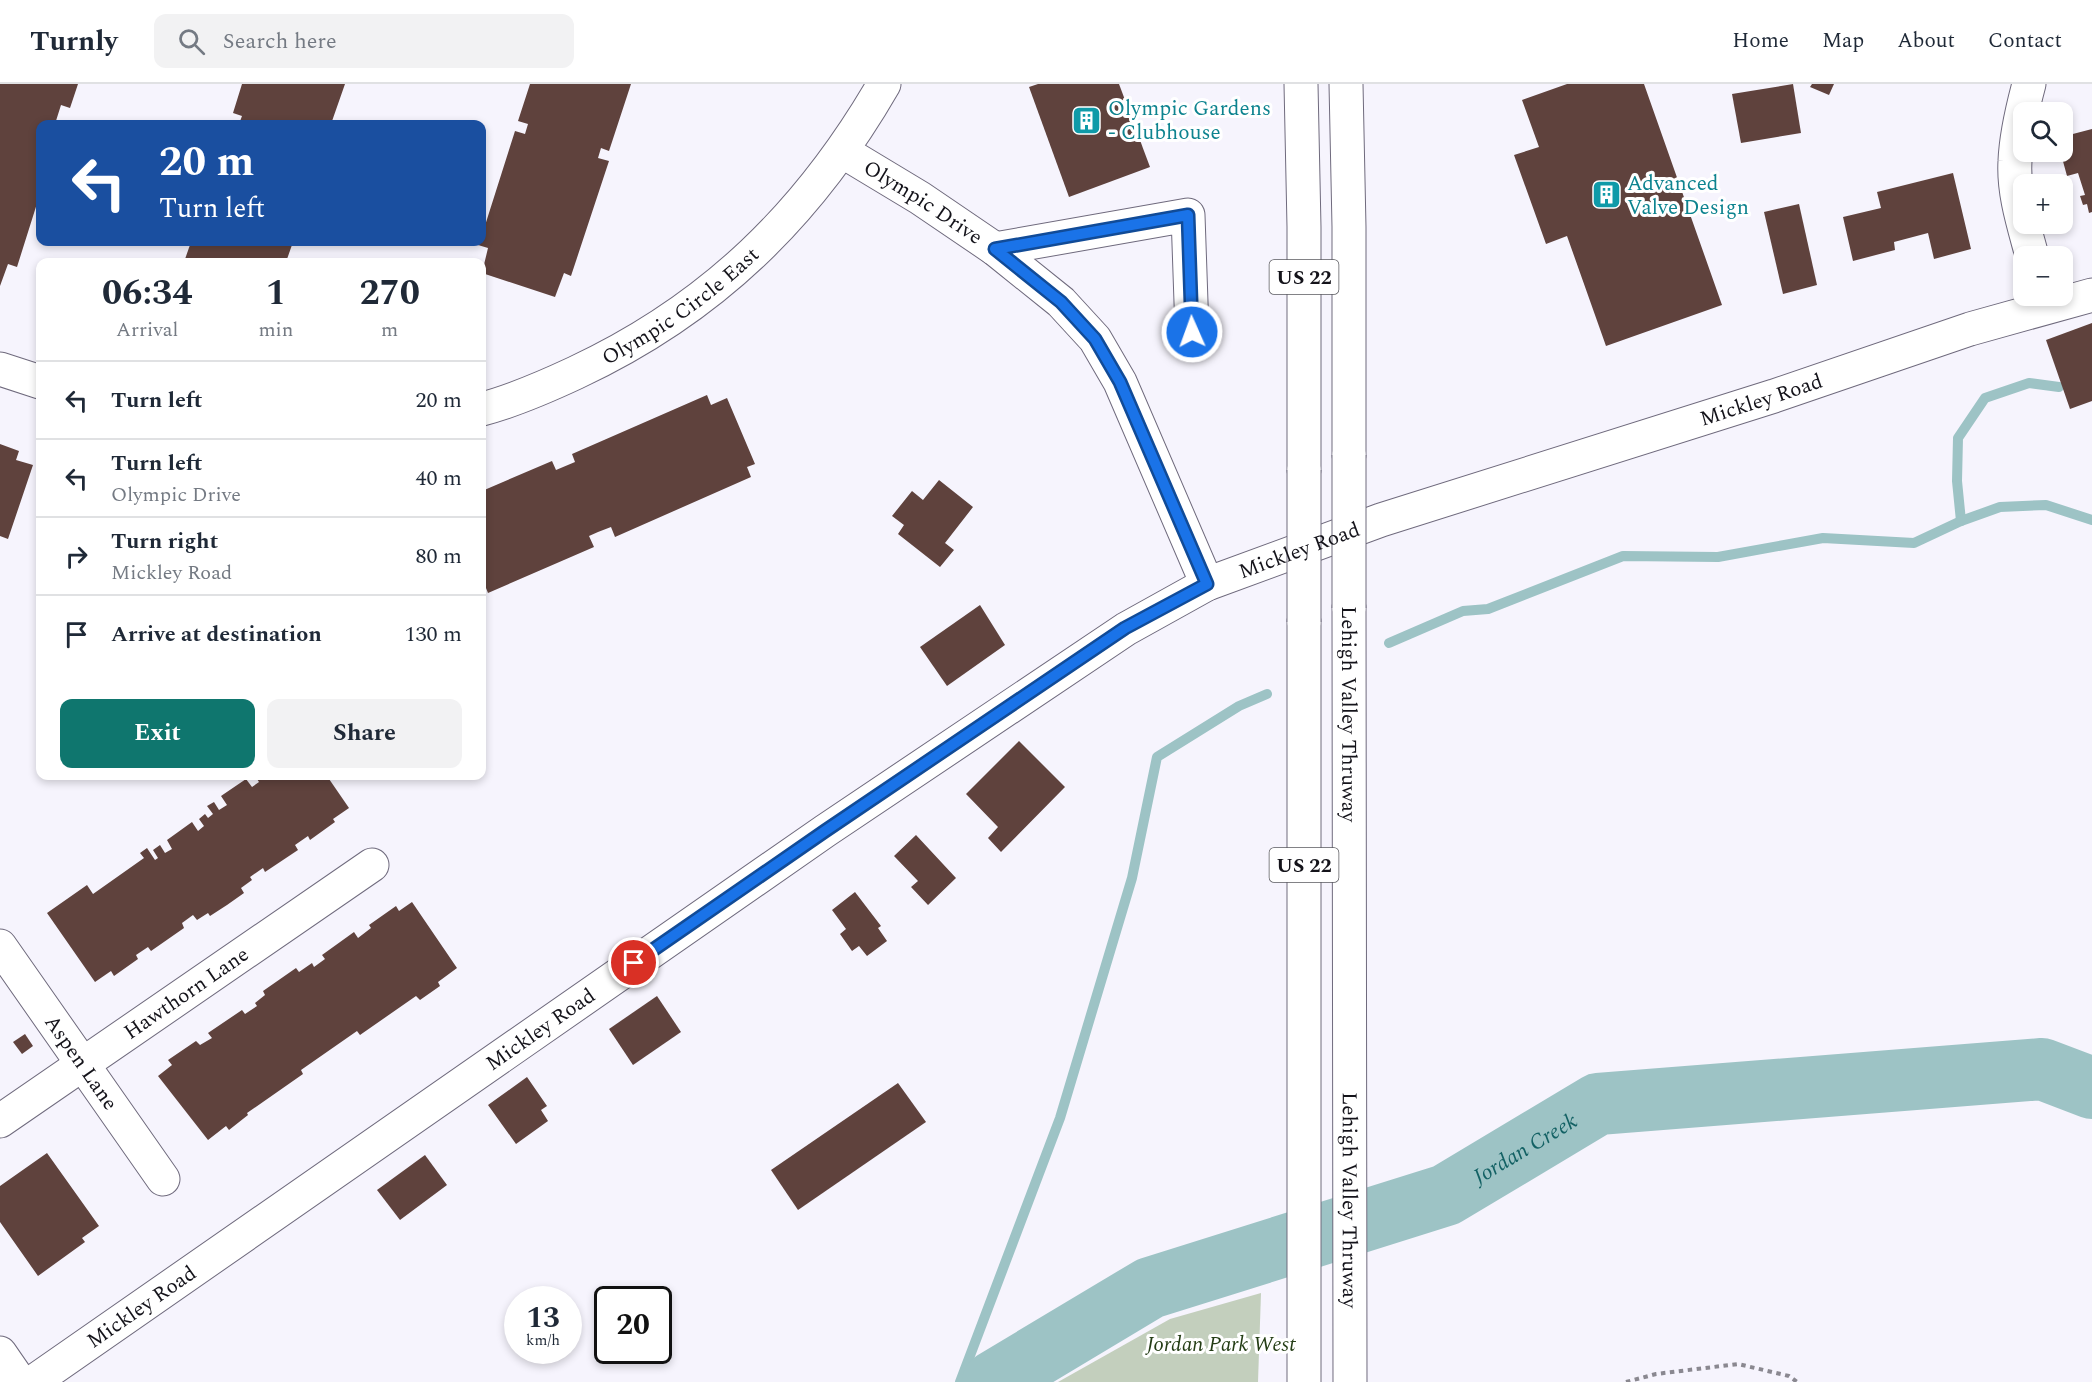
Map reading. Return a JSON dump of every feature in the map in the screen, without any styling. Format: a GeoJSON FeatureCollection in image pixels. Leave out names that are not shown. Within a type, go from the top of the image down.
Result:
{"type":"FeatureCollection","features":[{"type":"Feature","properties":{"kind":"main road","name":"Olympic Circle East"},"geometry":{"type":"LineString","coordinates":[[486,408],[550,385],[612,356],[672,320],[724,280],[788,220],[842,152],[884,84]]}},
{"type":"Feature","properties":{"kind":"main road","name":"US 22"},"geometry":{"type":"LineString","coordinates":[[1301,84],[1304,227],[1304,1382]]}},
{"type":"Feature","properties":{"kind":"main road","name":"Lehigh Valley Thruway"},"geometry":{"type":"LineString","coordinates":[[1346,84],[1349,227],[1350,1382]]}},
{"type":"Feature","properties":{"kind":"main road"},"geometry":{"type":"LineString","coordinates":[[2029,84],[2019,122],[2014,164],[2020,213],[2029,246]]}},
{"type":"Feature","properties":{"kind":"main road","name":"Olympic Drive"},"geometry":{"type":"LineString","coordinates":[[842,152],[920,198],[995,249],[1061,302],[1095,339],[1120,382],[1207,584]]}},
{"type":"Feature","properties":{"kind":"main road"},"geometry":{"type":"LineString","coordinates":[[995,249],[1188,215],[1192,332]]}},
{"type":"Feature","properties":{"kind":"main road","name":"Mickley Road"},"geometry":{"type":"LineString","coordinates":[[2073,297],[2092,295]]}},
{"type":"Feature","properties":{"kind":"main road","name":"Mickley Road"},"geometry":{"type":"LineString","coordinates":[[33,1382],[825,831],[1125,628],[1207,584],[1381,519],[1774,396],[2036,306]]}},
{"type":"Feature","properties":{"kind":"main road"},"geometry":{"type":"LineString","coordinates":[[0,369],[36,381]]}},
{"type":"Feature","properties":{"kind":"main road","name":"Hawthorn Lane"},"geometry":{"type":"LineString","coordinates":[[0,1121],[372,865]]}},
{"type":"Feature","properties":{"kind":"main road","name":"Aspen Lane"},"geometry":{"type":"LineString","coordinates":[[0,946],[163,1179]]}},
{"type":"Feature","properties":{"kind":"main road"},"geometry":{"type":"LineString","coordinates":[[0,1353],[20,1382]]}},
{"type":"Feature","properties":{"kind":"path"},"geometry":{"type":"LineString","coordinates":[[1626,1382],[1656,1374],[1738,1364],[1789,1376],[1797,1382]]}},
{"type":"Feature","properties":{"kind":"green space","name":"Jordan Park West"},"geometry":{"type":"Polygon","coordinates":[[[1261,1293],[1258,1382],[1058,1382],[1170,1319],[1261,1293]]]}},
{"type":"Feature","properties":{"kind":"building"},"geometry":{"type":"Polygon","coordinates":[[[0,84],[78,84],[70,108],[61,105],[56,120],[36,120],[36,207],[17,267],[8,264],[0,286],[0,84]]]}},
{"type":"Feature","properties":{"kind":"building"},"geometry":{"type":"Polygon","coordinates":[[[242,84],[345,84],[332,120],[240,120],[242,116],[233,113],[242,84]]]}},
{"type":"Feature","properties":{"kind":"building"},"geometry":{"type":"Polygon","coordinates":[[[530,84],[631,84],[609,151],[601,148],[598,158],[609,161],[571,276],[564,273],[555,297],[486,274],[488,248],[481,246],[486,246],[486,222],[515,131],[525,134],[528,124],[518,121],[530,84]]]}},
{"type":"Feature","properties":{"kind":"building","name":"Olympic Gardens - Clubhouse"},"geometry":{"type":"Polygon","coordinates":[[[1038,84],[1119,84],[1150,167],[1069,197],[1029,87],[1038,84]]]}},
{"type":"Feature","properties":{"kind":"building","name":"Advanced Valve Design"},"geometry":{"type":"Polygon","coordinates":[[[1567,84],[1644,84],[1722,305],[1606,346],[1567,236],[1546,244],[1514,155],[1539,147],[1522,100],[1567,84]]]}},
{"type":"Feature","properties":{"kind":"building"},"geometry":{"type":"Polygon","coordinates":[[[1793,84],[1801,133],[1741,143],[1732,94],[1793,84]]]}},
{"type":"Feature","properties":{"kind":"building"},"geometry":{"type":"Polygon","coordinates":[[[1812,84],[1834,84],[1829,95],[1810,87],[1812,84]]]}},
{"type":"Feature","properties":{"kind":"building"},"geometry":{"type":"Polygon","coordinates":[[[2092,129],[2092,212],[2089,213],[2087,204],[2083,205],[2080,196],[2085,195],[2078,173],[2066,174],[2063,162],[2073,162],[2073,134],[2092,129]]]}},
{"type":"Feature","properties":{"kind":"building"},"geometry":{"type":"Polygon","coordinates":[[[1953,173],[1971,249],[1934,259],[1928,233],[1894,242],[1895,250],[1853,261],[1843,217],[1881,208],[1877,192],[1953,173]]]}},
{"type":"Feature","properties":{"kind":"building"},"geometry":{"type":"Polygon","coordinates":[[[1799,204],[1817,285],[1783,294],[1764,212],[1799,204]]]}},
{"type":"Feature","properties":{"kind":"building"},"geometry":{"type":"Polygon","coordinates":[[[190,246],[292,246],[287,258],[185,258],[190,246]]]}},
{"type":"Feature","properties":{"kind":"building"},"geometry":{"type":"Polygon","coordinates":[[[2092,323],[2092,401],[2070,409],[2046,340],[2092,323]]]}},
{"type":"Feature","properties":{"kind":"building"},"geometry":{"type":"Polygon","coordinates":[[[707,395],[711,405],[727,398],[755,464],[747,467],[751,477],[615,537],[611,527],[598,532],[589,536],[594,547],[488,593],[486,588],[486,489],[552,461],[556,470],[575,462],[572,454],[707,395]]]}},
{"type":"Feature","properties":{"kind":"building"},"geometry":{"type":"Polygon","coordinates":[[[0,444],[19,451],[16,460],[33,465],[8,539],[0,536],[0,444]]]}},
{"type":"Feature","properties":{"kind":"building"},"geometry":{"type":"Polygon","coordinates":[[[939,480],[973,507],[945,543],[954,550],[940,567],[898,534],[904,525],[892,516],[912,491],[923,500],[939,480]]]}},
{"type":"Feature","properties":{"kind":"building"},"geometry":{"type":"Polygon","coordinates":[[[980,605],[1005,645],[947,686],[920,647],[980,605]]]}},
{"type":"Feature","properties":{"kind":"building"},"geometry":{"type":"Polygon","coordinates":[[[1019,741],[1065,787],[1001,852],[988,838],[998,827],[966,794],[1019,741]]]}},
{"type":"Feature","properties":{"kind":"building"},"geometry":{"type":"Polygon","coordinates":[[[245,780],[252,787],[259,782],[258,780],[330,780],[349,808],[333,819],[335,822],[310,840],[308,836],[295,845],[298,850],[265,872],[263,868],[250,877],[252,880],[241,888],[244,893],[227,905],[210,916],[208,913],[197,920],[193,915],[182,923],[184,928],[151,951],[148,947],[136,955],[138,959],[114,976],[111,971],[95,982],[47,913],[87,885],[93,894],[144,858],[140,853],[147,848],[155,860],[158,858],[153,850],[160,845],[165,853],[172,849],[167,840],[192,822],[198,831],[204,826],[199,819],[205,814],[208,818],[213,814],[207,806],[214,802],[219,810],[227,805],[221,796],[245,780]]]}},
{"type":"Feature","properties":{"kind":"building"},"geometry":{"type":"Polygon","coordinates":[[[916,835],[956,878],[928,905],[911,887],[918,881],[894,856],[916,835]]]}},
{"type":"Feature","properties":{"kind":"building"},"geometry":{"type":"Polygon","coordinates":[[[855,892],[881,926],[878,928],[887,941],[867,956],[859,946],[852,951],[840,934],[846,929],[832,910],[855,892]]]}},
{"type":"Feature","properties":{"kind":"building"},"geometry":{"type":"Polygon","coordinates":[[[412,902],[457,968],[438,982],[440,986],[420,1000],[416,996],[360,1035],[357,1031],[301,1070],[303,1074],[247,1113],[248,1115],[229,1130],[226,1126],[208,1140],[158,1076],[172,1065],[168,1060],[196,1041],[200,1045],[212,1038],[208,1033],[242,1010],[245,1014],[257,1006],[255,1003],[265,995],[263,991],[296,968],[299,972],[312,963],[314,967],[325,959],[322,955],[354,932],[358,938],[371,928],[369,925],[396,906],[399,911],[412,902]]]}},
{"type":"Feature","properties":{"kind":"building"},"geometry":{"type":"Polygon","coordinates":[[[657,996],[681,1032],[633,1065],[609,1029],[657,996]]]}},
{"type":"Feature","properties":{"kind":"building"},"geometry":{"type":"Polygon","coordinates":[[[25,1034],[33,1046],[22,1054],[13,1042],[25,1034]]]}},
{"type":"Feature","properties":{"kind":"building"},"geometry":{"type":"Polygon","coordinates":[[[527,1077],[547,1106],[541,1110],[548,1121],[516,1144],[488,1105],[527,1077]]]}},
{"type":"Feature","properties":{"kind":"building"},"geometry":{"type":"Polygon","coordinates":[[[898,1083],[926,1122],[798,1210],[771,1170],[898,1083]]]}},
{"type":"Feature","properties":{"kind":"building"},"geometry":{"type":"Polygon","coordinates":[[[47,1153],[99,1226],[82,1238],[85,1242],[38,1276],[0,1222],[0,1186],[47,1153]]]}},
{"type":"Feature","properties":{"kind":"building"},"geometry":{"type":"Polygon","coordinates":[[[425,1155],[447,1185],[400,1220],[377,1190],[425,1155]]]}},
{"type":"Feature","properties":{"kind":"waterway"},"geometry":{"type":"LineString","coordinates":[[1961,521],[1957,481],[1958,438],[1985,398],[2029,383],[2059,387]]}},
{"type":"Feature","properties":{"kind":"waterway"},"geometry":{"type":"LineString","coordinates":[[1389,643],[1463,611],[1488,609],[1623,556],[1718,557],[1823,538],[1914,543],[1961,521],[2000,507],[2046,505],[2092,520]]}},
{"type":"Feature","properties":{"kind":"waterway"},"geometry":{"type":"LineString","coordinates":[[960,1382],[1060,1118],[1132,878],[1157,757],[1239,706],[1267,694]]}},
{"type":"Feature","properties":{"kind":"waterway","name":"Jordan Creek"},"geometry":{"type":"LineString","coordinates":[[993,1382],[1150,1288],[1446,1195],[1598,1104],[2042,1069],[2092,1088]]}},
{"type":"Feature","properties":{"kind":"place","name":"Olympic Gardens - Clubhouse"},"geometry":{"type":"Point","coordinates":[1087,120]}},
{"type":"Feature","properties":{"kind":"place","name":"Advanced Valve Design"},"geometry":{"type":"Point","coordinates":[1606,195]}},
{"type":"Feature","properties":{"kind":"route"},"geometry":{"type":"LineString","coordinates":[[634,963],[1125,628],[1207,584],[1120,382],[1095,339],[1061,302],[995,249],[1188,215],[1192,332]]}}]}
